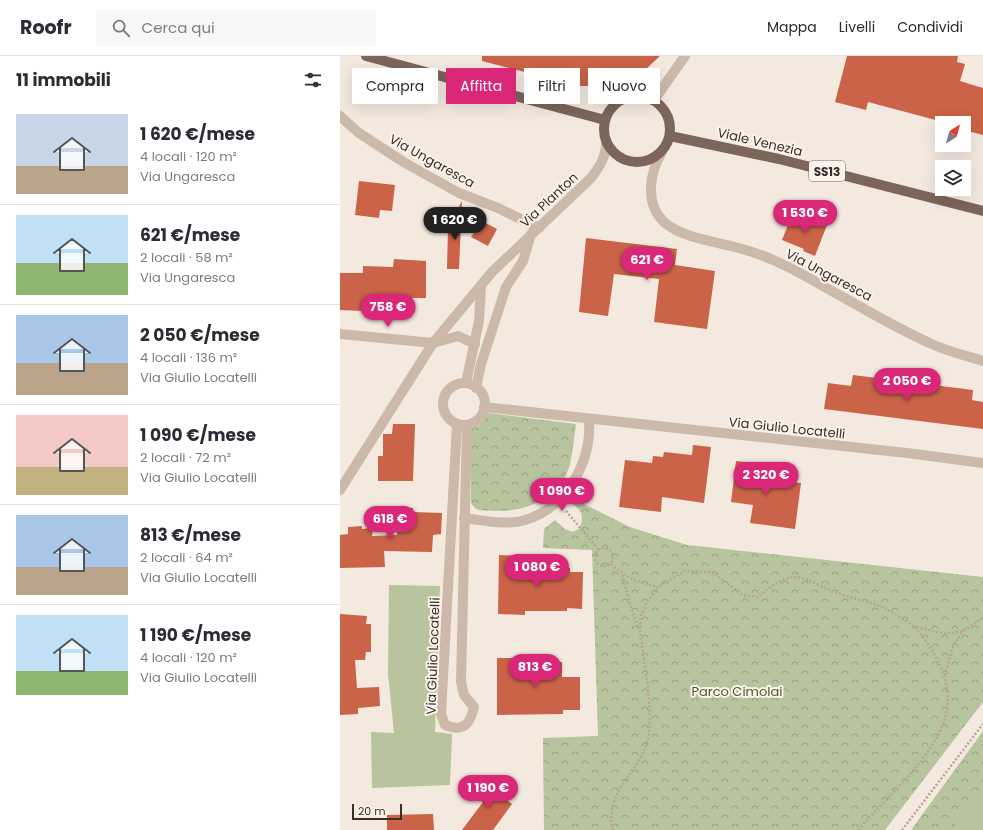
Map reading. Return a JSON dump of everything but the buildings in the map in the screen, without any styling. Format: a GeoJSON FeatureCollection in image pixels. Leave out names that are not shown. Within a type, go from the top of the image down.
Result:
{"type":"FeatureCollection","features":[{"type":"Feature","properties":{"kind":"main road"},"geometry":{"type":"LineString","coordinates":[[366,56],[605,120]]}},
{"type":"Feature","properties":{"kind":"main road"},"geometry":{"type":"LineString","coordinates":[[615,104],[605,120],[604,130],[606,140],[610,149],[627,161],[646,161],[662,152],[670,136],[670,125],[668,115],[659,104]]}},
{"type":"Feature","properties":{"kind":"main road","name":"Viale Venezia"},"geometry":{"type":"LineString","coordinates":[[670,136],[779,159],[983,211]]}},
{"type":"Feature","properties":{"kind":"street"},"geometry":{"type":"LineString","coordinates":[[660,91],[685,56]]}},
{"type":"Feature","properties":{"kind":"street","name":"Via Ungaresca"},"geometry":{"type":"LineString","coordinates":[[340,116],[359,133],[412,167],[459,193],[498,208],[535,231]]}},
{"type":"Feature","properties":{"kind":"street","name":"Via Planton"},"geometry":{"type":"LineString","coordinates":[[340,490],[433,344],[492,272],[591,178],[602,163],[606,149],[606,140]]}},
{"type":"Feature","properties":{"kind":"street","name":"Via Ungaresca"},"geometry":{"type":"LineString","coordinates":[[662,152],[655,163],[651,179],[655,211],[664,222],[678,231],[749,251],[793,268],[840,296],[934,345],[983,361]]}},
{"type":"Feature","properties":{"kind":"street"},"geometry":{"type":"LineString","coordinates":[[476,388],[481,364],[506,288],[523,261],[535,231]]}},
{"type":"Feature","properties":{"kind":"street"},"geometry":{"type":"LineString","coordinates":[[466,383],[479,321],[481,286]]}},
{"type":"Feature","properties":{"kind":"street"},"geometry":{"type":"LineString","coordinates":[[340,334],[433,344],[458,336],[475,344]]}},
{"type":"Feature","properties":{"kind":"street"},"geometry":{"type":"LineString","coordinates":[[466,383],[476,388],[481,393],[484,407],[479,419],[462,425],[451,421],[443,410],[444,397],[453,386],[466,383]]}},
{"type":"Feature","properties":{"kind":"street","name":"Via Giulio Locatelli"},"geometry":{"type":"LineString","coordinates":[[484,407],[899,452],[983,463]]}},
{"type":"Feature","properties":{"kind":"street"},"geometry":{"type":"LineString","coordinates":[[464,518],[505,522],[524,521],[539,515],[559,501],[572,485],[582,465],[590,433],[589,419]]}},
{"type":"Feature","properties":{"kind":"street","name":"Via Giulio Locatelli"},"geometry":{"type":"LineString","coordinates":[[462,425],[464,518],[461,682],[464,695],[474,707],[472,718],[463,727],[454,729],[445,726],[441,714],[462,425]]}},
{"type":"Feature","properties":{"kind":"path"},"geometry":{"type":"LineString","coordinates":[[559,501],[598,549]]}},
{"type":"Feature","properties":{"kind":"path"},"geometry":{"type":"LineString","coordinates":[[598,549],[605,547],[612,550],[614,557],[611,564]]}},
{"type":"Feature","properties":{"kind":"path"},"geometry":{"type":"LineString","coordinates":[[598,549],[595,556],[597,563],[604,566],[611,564]]}},
{"type":"Feature","properties":{"kind":"path"},"geometry":{"type":"LineString","coordinates":[[611,564],[622,575],[639,582],[658,587]]}},
{"type":"Feature","properties":{"kind":"path"},"geometry":{"type":"LineString","coordinates":[[613,830],[611,821],[614,801],[620,785],[638,762],[648,739],[649,711],[640,630],[641,616],[646,602],[658,587],[685,571],[712,572],[743,595],[757,597],[777,582],[798,577],[841,595],[868,602],[885,609],[913,626],[938,633],[964,630]]}},
{"type":"Feature","properties":{"kind":"path"},"geometry":{"type":"LineString","coordinates":[[622,575],[632,610],[640,630]]}},
{"type":"Feature","properties":{"kind":"path"},"geometry":{"type":"LineString","coordinates":[[945,675],[954,644],[964,630],[983,617]]}},
{"type":"Feature","properties":{"kind":"path"},"geometry":{"type":"LineString","coordinates":[[858,830],[910,774],[934,743],[946,718],[948,695],[945,675],[925,641],[913,626]]}},
{"type":"Feature","properties":{"kind":"path"},"geometry":{"type":"LineString","coordinates":[[902,830],[983,724]]}},
{"type":"Feature","properties":{"kind":"green space"},"geometry":{"type":"Polygon","coordinates":[[[489,413],[576,424],[571,459],[566,476],[551,494],[541,501],[530,506],[507,511],[481,510],[473,506],[471,502],[471,428],[479,426],[489,413]]]}},
{"type":"Feature","properties":{"kind":"green space","name":"Parco Cimolai"},"geometry":{"type":"Polygon","coordinates":[[[570,497],[630,527],[687,545],[983,577],[983,702],[885,830],[544,830],[543,738],[598,736],[592,550],[543,548],[544,529],[555,520],[565,529],[573,532],[580,528],[582,515],[568,500],[570,497]]]}},
{"type":"Feature","properties":{"kind":"green space"},"geometry":{"type":"Polygon","coordinates":[[[389,585],[440,586],[435,732],[452,734],[450,785],[372,788],[371,732],[394,733],[388,674],[389,585]]]}},
{"type":"Feature","properties":{"kind":"green space"},"geometry":{"type":"Polygon","coordinates":[[[983,731],[983,830],[911,830],[983,731]]]}},
{"type":"Feature","properties":{"kind":"green space"},"geometry":{"type":"Polygon","coordinates":[[[983,787],[983,830],[951,830],[983,787]]]}}]}
